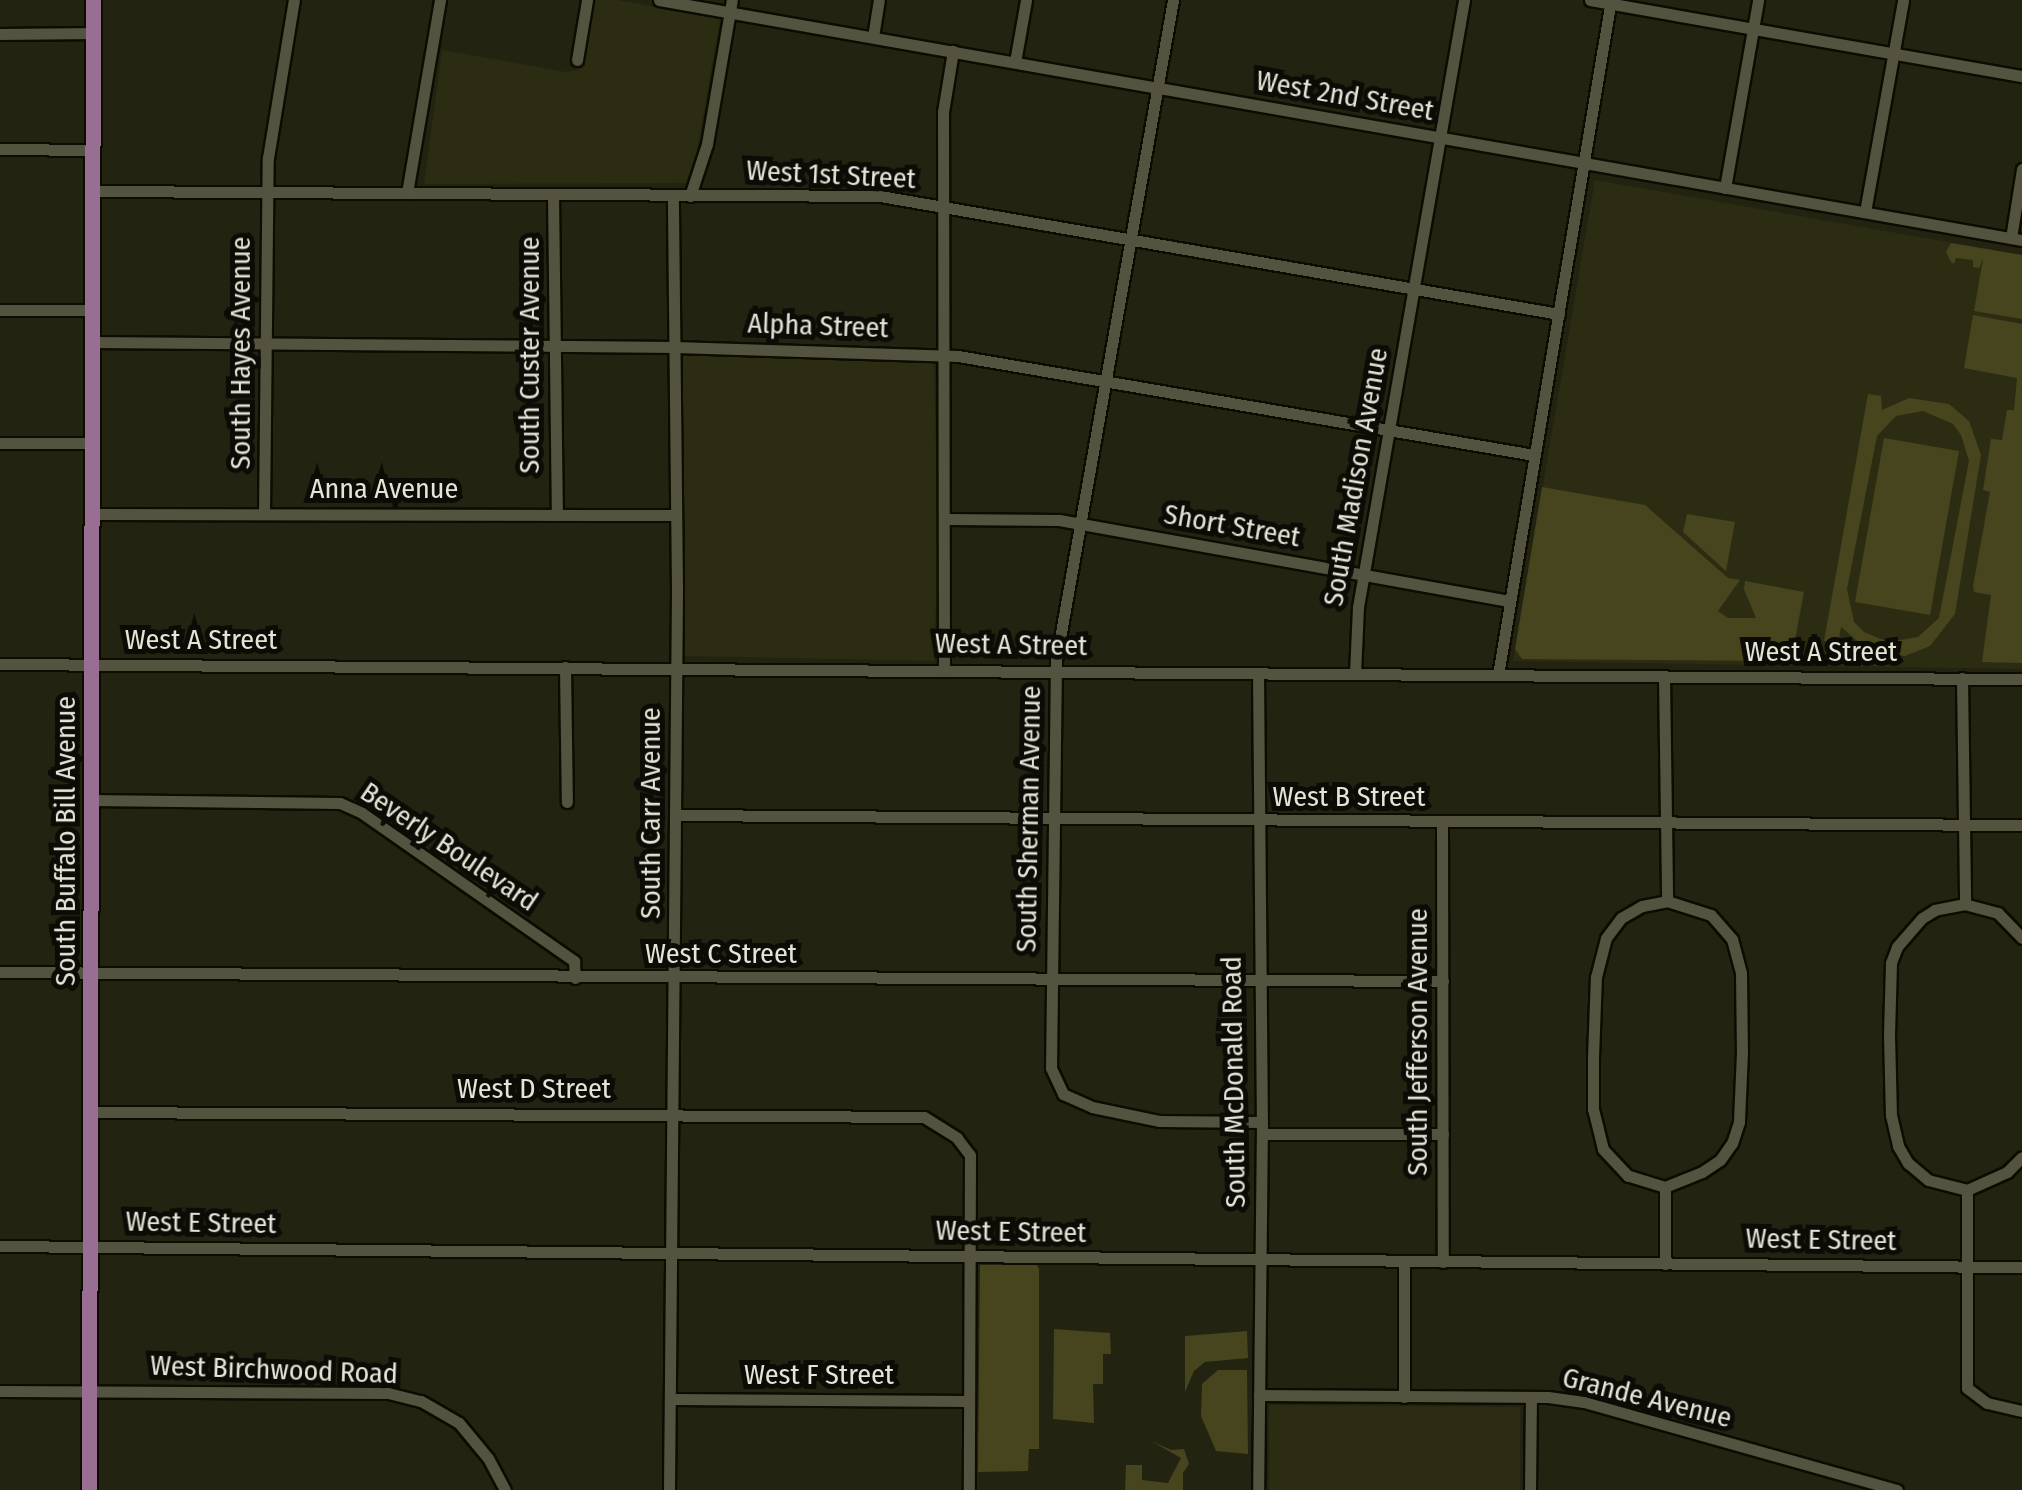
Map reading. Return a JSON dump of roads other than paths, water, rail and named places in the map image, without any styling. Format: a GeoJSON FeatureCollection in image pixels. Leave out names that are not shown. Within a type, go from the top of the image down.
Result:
{"type":"FeatureCollection","features":[{"type":"Feature","properties":{"kind":"main road","name":"South Buffalo Bill Avenue"},"geometry":{"type":"LineString","coordinates":[[89,1490],[92,0]]}},
{"type":"Feature","properties":{"kind":"street","name":"South Hayes Avenue"},"geometry":{"type":"LineString","coordinates":[[264,514],[266,192],[294,0]]}},
{"type":"Feature","properties":{"kind":"street"},"geometry":{"type":"LineString","coordinates":[[408,193],[440,0]]}},
{"type":"Feature","properties":{"kind":"street"},"geometry":{"type":"LineString","coordinates":[[577,60],[587,0]]}},
{"type":"Feature","properties":{"kind":"street","name":"West 2nd Street"},"geometry":{"type":"LineString","coordinates":[[659,0],[731,6],[872,37],[2016,238]]}},
{"type":"Feature","properties":{"kind":"street"},"geometry":{"type":"LineString","coordinates":[[872,37],[879,0]]}},
{"type":"Feature","properties":{"kind":"street"},"geometry":{"type":"LineString","coordinates":[[1015,62],[1026,0]]}},
{"type":"Feature","properties":{"kind":"street","name":"South Sherman Avenue"},"geometry":{"type":"LineString","coordinates":[[1173,0],[1056,670],[1051,1068],[1063,1094],[1072,1098],[1159,1121],[1262,1128]]}},
{"type":"Feature","properties":{"kind":"street","name":"South Madison Avenue"},"geometry":{"type":"LineString","coordinates":[[1355,673],[1356,618],[1464,0]]}},
{"type":"Feature","properties":{"kind":"street"},"geometry":{"type":"LineString","coordinates":[[1590,0],[2022,76]]}},
{"type":"Feature","properties":{"kind":"street"},"geometry":{"type":"LineString","coordinates":[[1725,188],[1758,0]]}},
{"type":"Feature","properties":{"kind":"street"},"geometry":{"type":"LineString","coordinates":[[1865,212],[1903,0]]}},
{"type":"Feature","properties":{"kind":"street"},"geometry":{"type":"LineString","coordinates":[[1498,675],[1611,2]]}},
{"type":"Feature","properties":{"kind":"street"},"geometry":{"type":"LineString","coordinates":[[690,196],[707,144],[731,6]]}},
{"type":"Feature","properties":{"kind":"street"},"geometry":{"type":"LineString","coordinates":[[0,34],[92,33]]}},
{"type":"Feature","properties":{"kind":"street"},"geometry":{"type":"LineString","coordinates":[[944,669],[944,112],[953,51]]}},
{"type":"Feature","properties":{"kind":"street"},"geometry":{"type":"LineString","coordinates":[[0,149],[92,150]]}},
{"type":"Feature","properties":{"kind":"street"},"geometry":{"type":"LineString","coordinates":[[2016,238],[2022,169]]}},
{"type":"Feature","properties":{"kind":"street","name":"West 1st Street"},"geometry":{"type":"LineString","coordinates":[[92,191],[880,196],[1559,314]]}},
{"type":"Feature","properties":{"kind":"street","name":"South Custer Avenue"},"geometry":{"type":"LineString","coordinates":[[553,195],[556,515]]}},
{"type":"Feature","properties":{"kind":"street","name":"South Carr Avenue"},"geometry":{"type":"LineString","coordinates":[[669,1490],[676,815],[673,196]]}},
{"type":"Feature","properties":{"kind":"street"},"geometry":{"type":"LineString","coordinates":[[0,310],[92,310]]}},
{"type":"Feature","properties":{"kind":"street","name":"Alpha Street"},"geometry":{"type":"LineString","coordinates":[[92,342],[674,347],[945,355],[1534,455]]}},
{"type":"Feature","properties":{"kind":"street"},"geometry":{"type":"LineString","coordinates":[[0,443],[92,443]]}},
{"type":"Feature","properties":{"kind":"street","name":"Anna Avenue"},"geometry":{"type":"LineString","coordinates":[[92,514],[676,514]]}},
{"type":"Feature","properties":{"kind":"street","name":"Short Street"},"geometry":{"type":"LineString","coordinates":[[946,518],[1080,524],[1508,601]]}},
{"type":"Feature","properties":{"kind":"street","name":"West A Street"},"geometry":{"type":"LineString","coordinates":[[0,664],[2022,679]]}},
{"type":"Feature","properties":{"kind":"street"},"geometry":{"type":"LineString","coordinates":[[565,667],[566,802]]}},
{"type":"Feature","properties":{"kind":"street","name":"South McDonald Road"},"geometry":{"type":"LineString","coordinates":[[1258,673],[1256,821],[1262,1128],[1258,1490]]}},
{"type":"Feature","properties":{"kind":"street"},"geometry":{"type":"LineString","coordinates":[[1664,676],[1668,901]]}},
{"type":"Feature","properties":{"kind":"street"},"geometry":{"type":"LineString","coordinates":[[1962,678],[1965,904]]}},
{"type":"Feature","properties":{"kind":"street","name":"Beverly Boulevard"},"geometry":{"type":"LineString","coordinates":[[91,800],[340,803],[362,812],[574,961],[575,978]]}},
{"type":"Feature","properties":{"kind":"street","name":"West B Street"},"geometry":{"type":"LineString","coordinates":[[676,815],[2022,825]]}},
{"type":"Feature","properties":{"kind":"street","name":"South Jefferson Avenue"},"geometry":{"type":"LineString","coordinates":[[1442,822],[1443,1262]]}},
{"type":"Feature","properties":{"kind":"street"},"geometry":{"type":"LineString","coordinates":[[1668,901],[1711,916],[1732,940],[1741,973],[1742,1052],[1739,1122],[1732,1143],[1720,1160],[1702,1172],[1665,1187],[1628,1176],[1603,1149],[1593,1109],[1593,1057],[1596,977],[1606,938],[1632,912],[1668,901]]}},
{"type":"Feature","properties":{"kind":"street"},"geometry":{"type":"LineString","coordinates":[[2022,938],[1998,913],[1965,904],[1935,910],[1897,947],[1889,980],[1888,1035],[1891,1115],[1898,1146],[1908,1163],[1928,1180],[1967,1190],[2007,1172],[2022,1157]]}},
{"type":"Feature","properties":{"kind":"street","name":"West C Street"},"geometry":{"type":"LineString","coordinates":[[0,972],[1443,981]]}},
{"type":"Feature","properties":{"kind":"street","name":"West D Street"},"geometry":{"type":"LineString","coordinates":[[90,1112],[924,1118],[968,1148],[968,1256]]}},
{"type":"Feature","properties":{"kind":"street"},"geometry":{"type":"LineString","coordinates":[[1262,1128],[1443,1134]]}},
{"type":"Feature","properties":{"kind":"street"},"geometry":{"type":"LineString","coordinates":[[1665,1187],[1666,1264]]}},
{"type":"Feature","properties":{"kind":"street"},"geometry":{"type":"LineString","coordinates":[[1967,1190],[1967,1388],[1987,1403],[2022,1410]]}},
{"type":"Feature","properties":{"kind":"street","name":"West E Street"},"geometry":{"type":"LineString","coordinates":[[0,1246],[2022,1267]]}},
{"type":"Feature","properties":{"kind":"street"},"geometry":{"type":"LineString","coordinates":[[968,1256],[969,1490]]}},
{"type":"Feature","properties":{"kind":"street"},"geometry":{"type":"LineString","coordinates":[[1404,1261],[1404,1397]]}},
{"type":"Feature","properties":{"kind":"street","name":"West Birchwood Road"},"geometry":{"type":"LineString","coordinates":[[0,1391],[388,1393],[421,1401],[459,1423],[488,1458],[505,1490]]}},
{"type":"Feature","properties":{"kind":"street","name":"Grande Avenue"},"geometry":{"type":"LineString","coordinates":[[1259,1395],[1584,1402],[1897,1490]]}},
{"type":"Feature","properties":{"kind":"street"},"geometry":{"type":"LineString","coordinates":[[1530,1490],[1531,1398]]}},
{"type":"Feature","properties":{"kind":"street","name":"West F Street"},"geometry":{"type":"LineString","coordinates":[[670,1400],[968,1401]]}}]}
